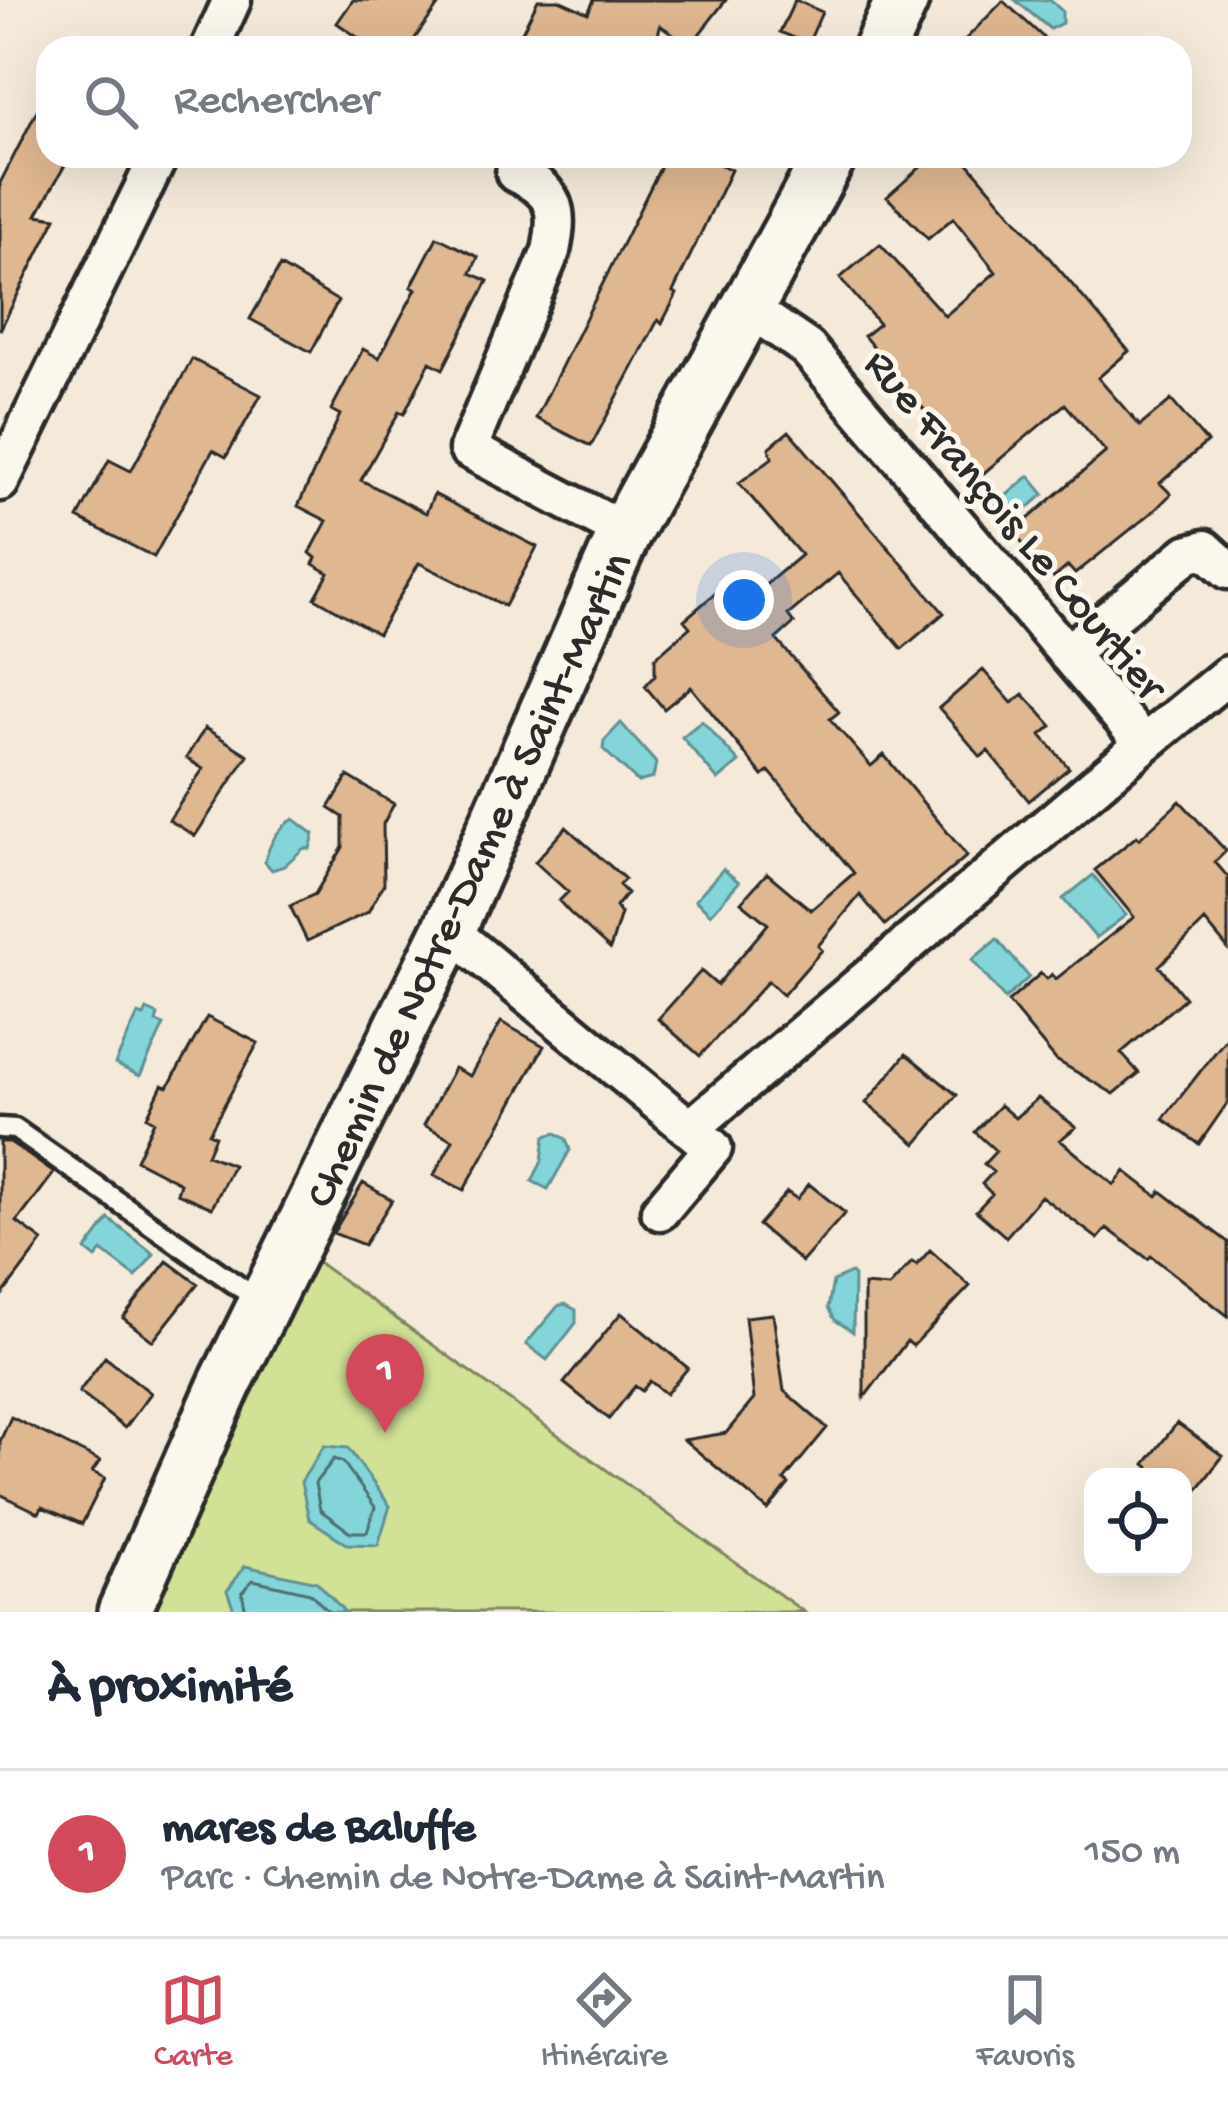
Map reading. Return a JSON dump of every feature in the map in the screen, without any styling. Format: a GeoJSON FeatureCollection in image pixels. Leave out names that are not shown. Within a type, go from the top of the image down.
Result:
{"type":"FeatureCollection","features":[{"type":"Feature","properties":{"kind":"street"},"geometry":{"type":"LineString","coordinates":[[216,36],[232,0]]}},
{"type":"Feature","properties":{"kind":"street"},"geometry":{"type":"LineString","coordinates":[[886,36],[902,0]]}},
{"type":"Feature","properties":{"kind":"street"},"geometry":{"type":"LineString","coordinates":[[0,482],[153,168]]}},
{"type":"Feature","properties":{"kind":"street","name":"Chemin de Notre-Dame à Saint-Martin"},"geometry":{"type":"LineString","coordinates":[[124,1612],[264,1304],[449,930],[625,532],[823,168]]}},
{"type":"Feature","properties":{"kind":"street"},"geometry":{"type":"LineString","coordinates":[[515,172],[540,184],[554,204],[556,226],[551,251],[468,449],[625,532]]}},
{"type":"Feature","properties":{"kind":"street","name":"Rue François Le Courtier"},"geometry":{"type":"LineString","coordinates":[[690,1129],[1144,744],[807,348],[746,306]]}},
{"type":"Feature","properties":{"kind":"street"},"geometry":{"type":"LineString","coordinates":[[1066,654],[1187,554],[1205,549],[1228,570]]}},
{"type":"Feature","properties":{"kind":"street"},"geometry":{"type":"LineString","coordinates":[[1144,744],[1228,675]]}},
{"type":"Feature","properties":{"kind":"street"},"geometry":{"type":"LineString","coordinates":[[449,930],[712,1148],[660,1210]]}},
{"type":"Feature","properties":{"kind":"lane"},"geometry":{"type":"LineString","coordinates":[[0,1128],[15,1129],[264,1304]]}},
{"type":"Feature","properties":{"kind":"green space"},"geometry":{"type":"Polygon","coordinates":[[[305,1253],[804,1612],[125,1612],[305,1253]]]}},
{"type":"Feature","properties":{"kind":"water"},"geometry":{"type":"Polygon","coordinates":[[[1015,0],[1050,0],[1062,11],[1062,23],[1050,29],[1015,0]]]}},
{"type":"Feature","properties":{"kind":"water"},"geometry":{"type":"Polygon","coordinates":[[[1029,476],[1044,494],[1007,526],[992,508],[1029,476]]]}},
{"type":"Feature","properties":{"kind":"water"},"geometry":{"type":"Polygon","coordinates":[[[702,721],[739,762],[718,780],[682,737],[702,721]]]}},
{"type":"Feature","properties":{"kind":"water"},"geometry":{"type":"Polygon","coordinates":[[[621,723],[656,763],[653,778],[638,782],[603,749],[604,741],[621,723]]]}},
{"type":"Feature","properties":{"kind":"water"},"geometry":{"type":"Polygon","coordinates":[[[294,819],[314,834],[310,849],[304,848],[272,870],[265,862],[269,849],[294,819]]]}},
{"type":"Feature","properties":{"kind":"water"},"geometry":{"type":"Polygon","coordinates":[[[723,869],[739,882],[711,914],[695,900],[723,869]]]}},
{"type":"Feature","properties":{"kind":"water"},"geometry":{"type":"Polygon","coordinates":[[[1093,875],[1126,915],[1096,938],[1063,899],[1093,875]]]}},
{"type":"Feature","properties":{"kind":"water"},"geometry":{"type":"Polygon","coordinates":[[[997,939],[1029,977],[1005,999],[972,960],[997,939]]]}},
{"type":"Feature","properties":{"kind":"water"},"geometry":{"type":"Polygon","coordinates":[[[147,1010],[164,1025],[140,1076],[115,1064],[138,1014],[144,1016],[147,1010]]]}},
{"type":"Feature","properties":{"kind":"water"},"geometry":{"type":"Polygon","coordinates":[[[556,1133],[566,1139],[570,1150],[548,1189],[532,1181],[542,1161],[545,1136],[556,1133]]]}},
{"type":"Feature","properties":{"kind":"water"},"geometry":{"type":"Polygon","coordinates":[[[109,1219],[154,1254],[136,1277],[102,1251],[96,1258],[86,1250],[109,1219]]]}},
{"type":"Feature","properties":{"kind":"water"},"geometry":{"type":"Polygon","coordinates":[[[851,1273],[853,1332],[835,1320],[828,1308],[833,1281],[851,1273]]]}},
{"type":"Feature","properties":{"kind":"water"},"geometry":{"type":"Polygon","coordinates":[[[558,1306],[576,1310],[576,1323],[547,1360],[526,1344],[558,1306]]]}},
{"type":"Feature","properties":{"kind":"water"},"geometry":{"type":"Polygon","coordinates":[[[324,1446],[348,1448],[390,1506],[378,1545],[347,1544],[309,1519],[301,1482],[324,1446]]]}},
{"type":"Feature","properties":{"kind":"water"},"geometry":{"type":"Polygon","coordinates":[[[245,1566],[317,1582],[345,1612],[235,1612],[227,1591],[245,1566]]]}},
{"type":"Feature","properties":{"kind":"building"},"geometry":{"type":"Polygon","coordinates":[[[353,0],[442,0],[416,36],[356,36],[337,23],[353,0]]]}},
{"type":"Feature","properties":{"kind":"building"},"geometry":{"type":"Polygon","coordinates":[[[538,0],[559,0],[588,13],[594,0],[726,0],[698,36],[676,36],[660,25],[658,36],[520,36],[538,0]]]}},
{"type":"Feature","properties":{"kind":"building"},"geometry":{"type":"Polygon","coordinates":[[[795,0],[822,12],[812,36],[780,32],[795,0]]]}},
{"type":"Feature","properties":{"kind":"building"},"geometry":{"type":"Polygon","coordinates":[[[1003,1],[1042,36],[969,36],[1003,1]]]}},
{"type":"Feature","properties":{"kind":"building"},"geometry":{"type":"Polygon","coordinates":[[[36,112],[36,168],[63,168],[37,215],[56,218],[0,330],[0,183],[36,112]]]}},
{"type":"Feature","properties":{"kind":"building"},"geometry":{"type":"Polygon","coordinates":[[[660,168],[731,170],[673,292],[677,294],[662,323],[658,320],[591,446],[536,418],[660,168]]]}},
{"type":"Feature","properties":{"kind":"building"},"geometry":{"type":"Polygon","coordinates":[[[920,168],[972,168],[1129,351],[1098,378],[1140,426],[1171,400],[1207,442],[1160,483],[1171,494],[1155,510],[1075,574],[1068,566],[1054,578],[1013,532],[1106,452],[1065,404],[979,477],[864,336],[879,324],[840,278],[880,244],[945,316],[996,272],[953,218],[928,239],[887,197],[920,168]]]}},
{"type":"Feature","properties":{"kind":"building"},"geometry":{"type":"Polygon","coordinates":[[[437,237],[478,257],[471,273],[488,281],[443,369],[430,362],[404,414],[399,412],[361,480],[426,513],[434,494],[537,547],[505,606],[419,563],[378,634],[315,598],[329,573],[313,564],[316,558],[310,553],[327,521],[298,506],[340,415],[331,410],[363,349],[379,358],[437,237]]]}},
{"type":"Feature","properties":{"kind":"building"},"geometry":{"type":"Polygon","coordinates":[[[280,266],[338,301],[311,352],[250,319],[280,266]]]}},
{"type":"Feature","properties":{"kind":"building"},"geometry":{"type":"Polygon","coordinates":[[[192,359],[261,395],[226,457],[213,450],[154,557],[78,518],[109,460],[131,471],[192,359]]]}},
{"type":"Feature","properties":{"kind":"building"},"geometry":{"type":"Polygon","coordinates":[[[789,431],[944,613],[902,649],[838,573],[788,615],[794,623],[776,639],[839,712],[830,719],[871,766],[884,755],[967,856],[885,925],[860,895],[783,995],[768,981],[700,1056],[658,1019],[701,971],[717,985],[768,924],[741,902],[767,873],[811,910],[854,873],[769,771],[763,776],[691,687],[664,709],[645,686],[655,675],[655,658],[690,627],[684,620],[733,578],[750,598],[801,555],[739,483],[772,458],[769,448],[789,431]]]}},
{"type":"Feature","properties":{"kind":"building"},"geometry":{"type":"Polygon","coordinates":[[[983,670],[1012,703],[1023,694],[1052,726],[1041,735],[1069,768],[1029,801],[988,751],[981,757],[939,708],[983,670]]]}},
{"type":"Feature","properties":{"kind":"building"},"geometry":{"type":"Polygon","coordinates":[[[205,728],[248,755],[195,836],[169,820],[203,769],[186,758],[205,728]]]}},
{"type":"Feature","properties":{"kind":"building"},"geometry":{"type":"Polygon","coordinates":[[[348,776],[394,804],[383,824],[384,884],[368,912],[307,941],[290,906],[315,894],[343,847],[343,817],[329,808],[348,776]]]}},
{"type":"Feature","properties":{"kind":"building"},"geometry":{"type":"Polygon","coordinates":[[[1180,801],[1226,851],[1215,862],[1228,877],[1228,949],[1205,921],[1159,966],[1185,998],[1121,1053],[1139,1073],[1114,1094],[1056,1060],[1008,1002],[1041,973],[1056,979],[1134,917],[1095,870],[1137,836],[1139,839],[1180,801]]]}},
{"type":"Feature","properties":{"kind":"building"},"geometry":{"type":"Polygon","coordinates":[[[566,827],[625,879],[619,885],[627,893],[616,907],[621,914],[610,949],[559,901],[568,892],[535,862],[566,827]]]}},
{"type":"Feature","properties":{"kind":"building"},"geometry":{"type":"Polygon","coordinates":[[[207,1017],[258,1043],[209,1133],[215,1136],[207,1155],[233,1165],[212,1208],[177,1193],[180,1183],[136,1160],[154,1121],[147,1117],[162,1085],[168,1087],[207,1017]]]}},
{"type":"Feature","properties":{"kind":"building"},"geometry":{"type":"Polygon","coordinates":[[[501,1022],[544,1046],[464,1190],[434,1175],[453,1140],[424,1125],[454,1068],[470,1076],[501,1022]]]}},
{"type":"Feature","properties":{"kind":"building"},"geometry":{"type":"Polygon","coordinates":[[[1228,1036],[1228,1102],[1199,1144],[1163,1119],[1228,1036]]]}},
{"type":"Feature","properties":{"kind":"building"},"geometry":{"type":"Polygon","coordinates":[[[906,1054],[957,1095],[916,1144],[866,1103],[906,1054]]]}},
{"type":"Feature","properties":{"kind":"building"},"geometry":{"type":"Polygon","coordinates":[[[1038,1098],[1076,1127],[1060,1140],[1114,1185],[1125,1171],[1157,1196],[1161,1191],[1228,1242],[1228,1316],[1151,1256],[1148,1259],[1107,1228],[1098,1239],[1041,1196],[1006,1237],[976,1211],[992,1194],[982,1184],[993,1172],[984,1164],[996,1151],[975,1132],[1000,1105],[1015,1118],[1038,1098]]]}},
{"type":"Feature","properties":{"kind":"building"},"geometry":{"type":"Polygon","coordinates":[[[0,1142],[10,1142],[54,1173],[17,1222],[43,1241],[0,1298],[0,1142]]]}},
{"type":"Feature","properties":{"kind":"building"},"geometry":{"type":"Polygon","coordinates":[[[363,1183],[392,1200],[364,1245],[333,1233],[363,1183]]]}},
{"type":"Feature","properties":{"kind":"building"},"geometry":{"type":"Polygon","coordinates":[[[809,1184],[845,1213],[802,1262],[758,1225],[787,1192],[797,1199],[809,1184]]]}},
{"type":"Feature","properties":{"kind":"building"},"geometry":{"type":"Polygon","coordinates":[[[930,1250],[970,1286],[913,1346],[907,1341],[864,1398],[864,1285],[889,1287],[930,1250]]]}},
{"type":"Feature","properties":{"kind":"building"},"geometry":{"type":"Polygon","coordinates":[[[167,1261],[198,1284],[153,1341],[123,1318],[167,1261]]]}},
{"type":"Feature","properties":{"kind":"building"},"geometry":{"type":"Polygon","coordinates":[[[621,1313],[688,1368],[666,1394],[650,1381],[642,1391],[635,1386],[609,1419],[564,1383],[621,1313]]]}},
{"type":"Feature","properties":{"kind":"building"},"geometry":{"type":"Polygon","coordinates":[[[773,1314],[784,1391],[827,1428],[784,1480],[789,1484],[768,1510],[684,1440],[726,1433],[754,1399],[745,1317],[773,1314]]]}},
{"type":"Feature","properties":{"kind":"building"},"geometry":{"type":"Polygon","coordinates":[[[105,1357],[151,1393],[125,1428],[79,1392],[105,1357]]]}},
{"type":"Feature","properties":{"kind":"building"},"geometry":{"type":"Polygon","coordinates":[[[11,1417],[100,1461],[92,1472],[105,1478],[82,1524],[42,1507],[39,1513],[0,1494],[0,1441],[11,1417]]]}},
{"type":"Feature","properties":{"kind":"building"},"geometry":{"type":"Polygon","coordinates":[[[1177,1423],[1223,1456],[1192,1496],[1192,1468],[1145,1464],[1177,1423]]]}},
{"type":"Feature","properties":{"kind":"place","name":"mares de Baluffe"},"geometry":{"type":"Point","coordinates":[385,1433]}}]}
